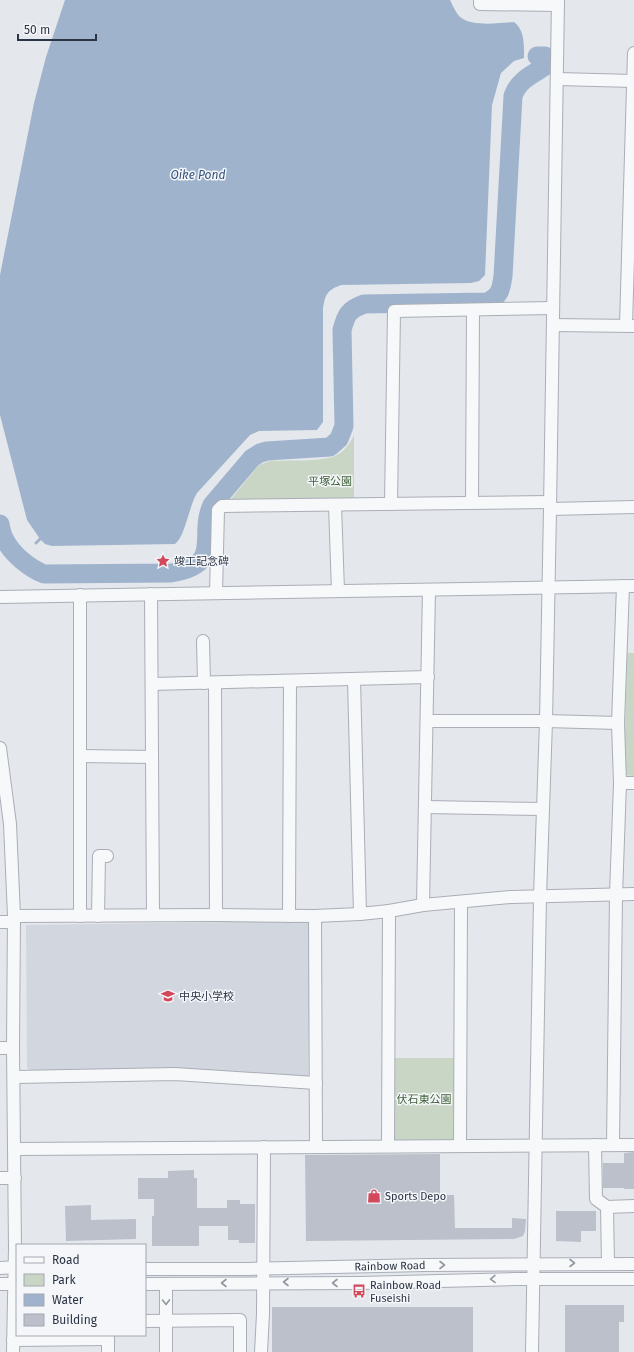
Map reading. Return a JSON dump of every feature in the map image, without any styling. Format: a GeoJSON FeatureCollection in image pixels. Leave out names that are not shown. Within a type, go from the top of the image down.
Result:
{"type":"FeatureCollection","features":[{"type":"Feature","properties":{"kind":"street"},"geometry":{"type":"LineString","coordinates":[[480,0],[480,4],[558,2],[546,721],[540,897],[532,1279],[532,1352]]}},
{"type":"Feature","properties":{"kind":"street"},"geometry":{"type":"LineString","coordinates":[[552,325],[630,325],[634,54]]}},
{"type":"Feature","properties":{"kind":"street"},"geometry":{"type":"LineString","coordinates":[[557,79],[634,81]]}},
{"type":"Feature","properties":{"kind":"street"},"geometry":{"type":"LineString","coordinates":[[391,504],[394,311],[553,308]]}},
{"type":"Feature","properties":{"kind":"street"},"geometry":{"type":"LineString","coordinates":[[472,502],[473,310]]}},
{"type":"Feature","properties":{"kind":"street"},"geometry":{"type":"LineString","coordinates":[[216,593],[218,510],[222,506],[472,502],[550,506],[634,507]]}},
{"type":"Feature","properties":{"kind":"street"},"geometry":{"type":"LineString","coordinates":[[335,505],[338,591]]}},
{"type":"Feature","properties":{"kind":"street"},"geometry":{"type":"LineString","coordinates":[[0,597],[628,586],[618,723],[620,783],[616,895],[613,1145]]}},
{"type":"Feature","properties":{"kind":"street"},"geometry":{"type":"LineString","coordinates":[[423,906],[428,721],[429,590]]}},
{"type":"Feature","properties":{"kind":"street"},"geometry":{"type":"LineString","coordinates":[[151,594],[153,915]]}},
{"type":"Feature","properties":{"kind":"street"},"geometry":{"type":"LineString","coordinates":[[80,595],[80,916]]}},
{"type":"Feature","properties":{"kind":"street"},"geometry":{"type":"LineString","coordinates":[[203,641],[209,683],[216,915]]}},
{"type":"Feature","properties":{"kind":"street"},"geometry":{"type":"LineString","coordinates":[[152,684],[428,677]]}},
{"type":"Feature","properties":{"kind":"street"},"geometry":{"type":"LineString","coordinates":[[354,680],[360,914]]}},
{"type":"Feature","properties":{"kind":"street"},"geometry":{"type":"LineString","coordinates":[[289,916],[290,681]]}},
{"type":"Feature","properties":{"kind":"street"},"geometry":{"type":"LineString","coordinates":[[428,721],[546,721],[618,723]]}},
{"type":"Feature","properties":{"kind":"street"},"geometry":{"type":"LineString","coordinates":[[0,748],[10,824],[14,919],[16,1284],[13,1346],[59,1339],[108,1337],[108,1352]]}},
{"type":"Feature","properties":{"kind":"street"},"geometry":{"type":"LineString","coordinates":[[80,756],[152,756]]}},
{"type":"Feature","properties":{"kind":"street"},"geometry":{"type":"LineString","coordinates":[[620,783],[634,784]]}},
{"type":"Feature","properties":{"kind":"street"},"geometry":{"type":"LineString","coordinates":[[426,807],[543,809]]}},
{"type":"Feature","properties":{"kind":"street"},"geometry":{"type":"LineString","coordinates":[[98,916],[99,856],[107,856]]}},
{"type":"Feature","properties":{"kind":"street"},"geometry":{"type":"LineString","coordinates":[[0,922],[14,919],[80,916],[315,916],[360,914],[511,897],[634,894]]}},
{"type":"Feature","properties":{"kind":"street"},"geometry":{"type":"LineString","coordinates":[[460,1146],[461,902]]}},
{"type":"Feature","properties":{"kind":"street"},"geometry":{"type":"LineString","coordinates":[[388,1146],[389,911]]}},
{"type":"Feature","properties":{"kind":"street"},"geometry":{"type":"LineString","coordinates":[[315,916],[316,1147]]}},
{"type":"Feature","properties":{"kind":"street"},"geometry":{"type":"LineString","coordinates":[[0,1048],[14,1048]]}},
{"type":"Feature","properties":{"kind":"street"},"geometry":{"type":"LineString","coordinates":[[14,1077],[175,1074],[316,1083]]}},
{"type":"Feature","properties":{"kind":"street"},"geometry":{"type":"LineString","coordinates":[[595,1145],[596,1199],[607,1207],[634,1206]]}},
{"type":"Feature","properties":{"kind":"street"},"geometry":{"type":"LineString","coordinates":[[15,1149],[634,1145]]}},
{"type":"Feature","properties":{"kind":"street"},"geometry":{"type":"LineString","coordinates":[[261,1352],[264,1147]]}},
{"type":"Feature","properties":{"kind":"street"},"geometry":{"type":"LineString","coordinates":[[0,1178],[15,1178]]}},
{"type":"Feature","properties":{"kind":"street"},"geometry":{"type":"LineString","coordinates":[[607,1207],[608,1264]]}},
{"type":"Feature","properties":{"kind":"street","name":"Rainbow Road"},"geometry":{"type":"LineString","coordinates":[[146,1268],[247,1269],[533,1264],[634,1264]]}},
{"type":"Feature","properties":{"kind":"street"},"geometry":{"type":"LineString","coordinates":[[0,1268],[16,1267]]}},
{"type":"Feature","properties":{"kind":"street","name":"Rainbow Road"},"geometry":{"type":"LineString","coordinates":[[146,1284],[634,1279]]}},
{"type":"Feature","properties":{"kind":"street"},"geometry":{"type":"LineString","coordinates":[[0,1284],[16,1284]]}},
{"type":"Feature","properties":{"kind":"street"},"geometry":{"type":"LineString","coordinates":[[166,1284],[166,1352]]}},
{"type":"Feature","properties":{"kind":"street"},"geometry":{"type":"LineString","coordinates":[[146,1321],[240,1320],[240,1352]]}},
{"type":"Feature","properties":{"kind":"shaded area","name":"中央小学校"},"geometry":{"type":"Polygon","coordinates":[[[311,921],[308,1076],[174,1068],[30,1071],[27,1067],[26,925],[311,921]]]}},
{"type":"Feature","properties":{"kind":"green space","name":"平塚公園"},"geometry":{"type":"Polygon","coordinates":[[[354,435],[354,503],[226,505],[259,465],[270,461],[329,458],[341,452],[351,442],[354,435]]]}},
{"type":"Feature","properties":{"kind":"green space"},"geometry":{"type":"Polygon","coordinates":[[[627,653],[634,653],[634,776],[624,775],[627,653]]]}},
{"type":"Feature","properties":{"kind":"green space","name":"伏石東公園"},"geometry":{"type":"Polygon","coordinates":[[[393,1058],[456,1058],[455,1140],[391,1140],[393,1058]]]}},
{"type":"Feature","properties":{"kind":"water","name":"Oike Pond"},"geometry":{"type":"Polygon","coordinates":[[[65,0],[450,0],[460,17],[465,20],[486,24],[514,22],[518,25],[523,38],[524,58],[514,61],[501,73],[492,105],[485,275],[479,281],[471,283],[341,285],[330,291],[326,297],[323,309],[323,422],[317,430],[259,431],[250,435],[197,493],[182,535],[175,544],[52,546],[45,544],[27,520],[0,415],[0,275],[34,103],[46,57],[65,0]]]}},
{"type":"Feature","properties":{"kind":"building"},"geometry":{"type":"Polygon","coordinates":[[[634,1152],[634,1189],[603,1188],[603,1163],[624,1163],[624,1153],[634,1152]]]}},
{"type":"Feature","properties":{"kind":"building"},"geometry":{"type":"Polygon","coordinates":[[[440,1154],[440,1195],[454,1195],[455,1228],[512,1228],[512,1218],[526,1219],[523,1236],[514,1239],[306,1241],[305,1155],[440,1154]]]}},
{"type":"Feature","properties":{"kind":"building"},"geometry":{"type":"Polygon","coordinates":[[[194,1170],[194,1178],[197,1178],[197,1208],[227,1208],[227,1200],[240,1200],[240,1204],[255,1204],[255,1243],[239,1243],[239,1240],[228,1240],[228,1226],[199,1226],[199,1246],[152,1246],[152,1216],[154,1216],[154,1199],[138,1199],[138,1178],[168,1178],[168,1171],[194,1170]]]}},
{"type":"Feature","properties":{"kind":"building"},"geometry":{"type":"Polygon","coordinates":[[[91,1205],[91,1220],[136,1219],[136,1239],[66,1241],[65,1206],[91,1205]]]}},
{"type":"Feature","properties":{"kind":"building"},"geometry":{"type":"Polygon","coordinates":[[[556,1211],[596,1211],[596,1231],[581,1231],[581,1242],[556,1241],[556,1211]]]}},
{"type":"Feature","properties":{"kind":"building"},"geometry":{"type":"Polygon","coordinates":[[[565,1305],[624,1305],[624,1322],[619,1322],[619,1352],[565,1352],[565,1305]]]}},
{"type":"Feature","properties":{"kind":"building"},"geometry":{"type":"Polygon","coordinates":[[[272,1307],[473,1307],[473,1352],[272,1352],[272,1307]]]}},
{"type":"Feature","properties":{"kind":"waterway"},"geometry":{"type":"LineString","coordinates":[[0,524],[3,536],[16,555],[27,564],[44,574],[171,573],[188,569],[198,563],[204,556],[206,548],[208,517],[212,505],[252,458],[267,451],[330,447],[339,439],[344,426],[342,330],[346,317],[354,308],[364,304],[487,302],[497,295],[503,276],[513,96],[518,86],[522,82],[544,67],[545,56],[537,56]]}},
{"type":"Feature","properties":{"kind":"waterway"},"geometry":{"type":"LineString","coordinates":[[36,543],[40,539]]}},
{"type":"Feature","properties":{"kind":"waterway"},"geometry":{"type":"LineString","coordinates":[[21,559],[25,555]]}},
{"type":"Feature","properties":{"kind":"place","name":"竣工記念碑"},"geometry":{"type":"Point","coordinates":[163,561]}},
{"type":"Feature","properties":{"kind":"place","name":"中央小学校"},"geometry":{"type":"Point","coordinates":[168,996]}},
{"type":"Feature","properties":{"kind":"place","name":"Sports Depo"},"geometry":{"type":"Point","coordinates":[374,1196]}},
{"type":"Feature","properties":{"kind":"place","name":"Rainbow Road Fuseishi"},"geometry":{"type":"Point","coordinates":[359,1291]}}]}
